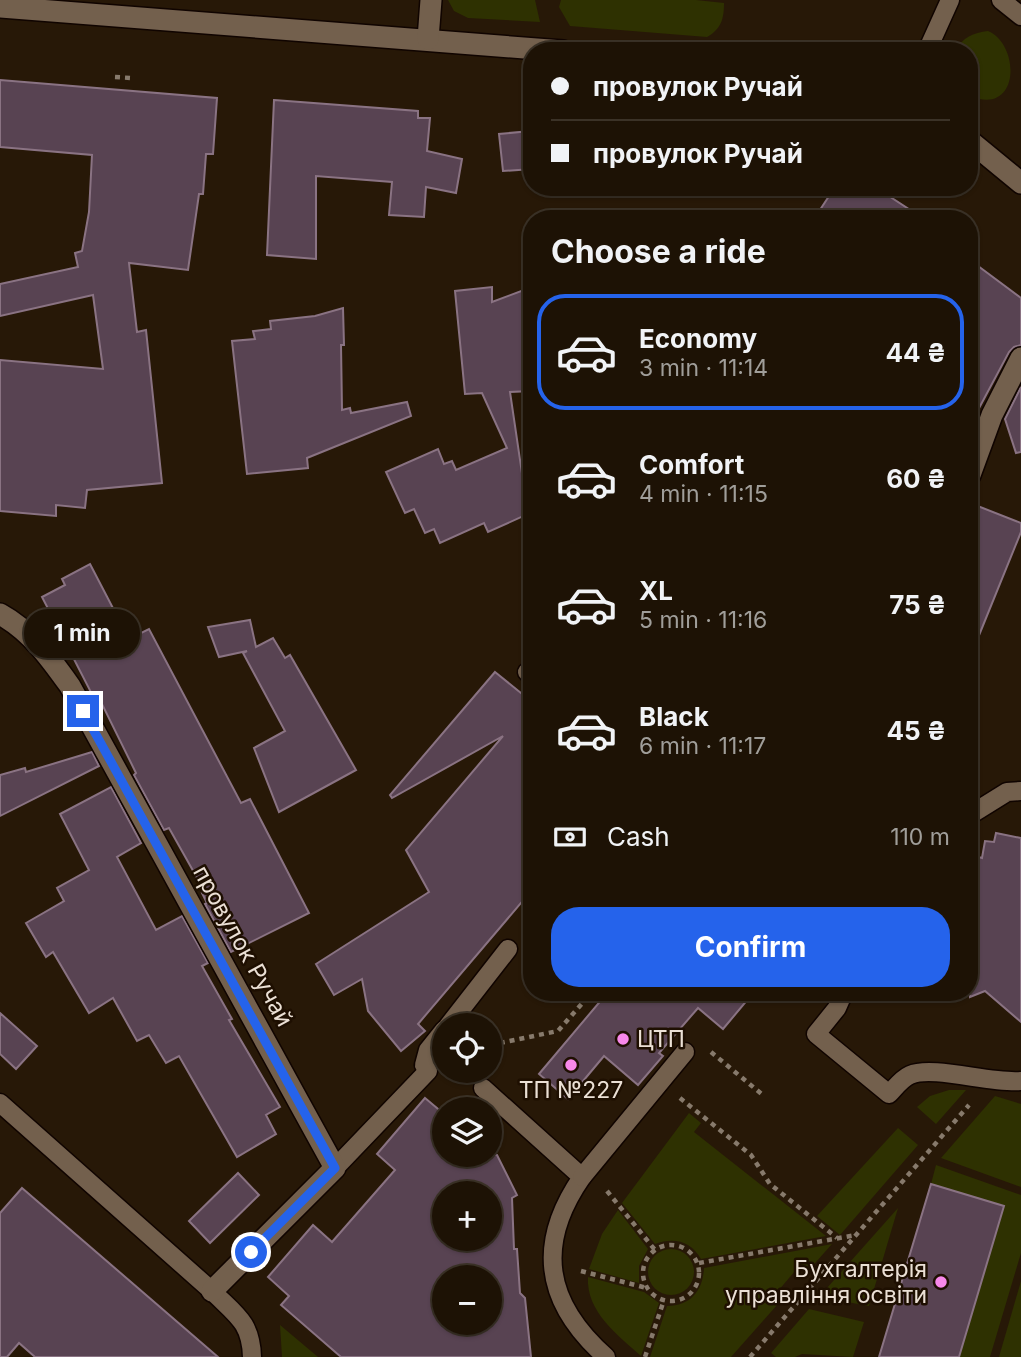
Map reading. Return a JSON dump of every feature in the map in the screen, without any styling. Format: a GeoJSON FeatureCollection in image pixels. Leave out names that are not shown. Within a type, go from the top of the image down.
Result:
{"type":"FeatureCollection","features":[{"type":"Feature","properties":{"kind":"street"},"geometry":{"type":"LineString","coordinates":[[428,39],[431,0]]}},
{"type":"Feature","properties":{"kind":"street"},"geometry":{"type":"LineString","coordinates":[[0,8],[523,47]]}},
{"type":"Feature","properties":{"kind":"street"},"geometry":{"type":"LineString","coordinates":[[978,148],[1021,183]]}},
{"type":"Feature","properties":{"kind":"street"},"geometry":{"type":"LineString","coordinates":[[978,453],[992,415],[1021,358]]}},
{"type":"Feature","properties":{"kind":"street","name":"провулок Ручай"},"geometry":{"type":"LineString","coordinates":[[0,614],[26,631],[56,666],[69,687],[335,1168]]}},
{"type":"Feature","properties":{"kind":"street"},"geometry":{"type":"LineString","coordinates":[[212,1292],[335,1168]]}},
{"type":"Feature","properties":{"kind":"lane"},"geometry":{"type":"LineString","coordinates":[[931,42],[950,0]]}},
{"type":"Feature","properties":{"kind":"lane"},"geometry":{"type":"LineString","coordinates":[[1001,0],[1021,16]]}},
{"type":"Feature","properties":{"kind":"lane"},"geometry":{"type":"LineString","coordinates":[[978,811],[1007,792],[1021,791]]}},
{"type":"Feature","properties":{"kind":"lane"},"geometry":{"type":"LineString","coordinates":[[458,1013],[508,949]]}},
{"type":"Feature","properties":{"kind":"lane"},"geometry":{"type":"LineString","coordinates":[[840,1001],[816,1034],[889,1094],[911,1074],[953,1074],[990,1080],[1021,1081]]}},
{"type":"Feature","properties":{"kind":"lane"},"geometry":{"type":"LineString","coordinates":[[335,1168],[428,1071],[424,1065],[425,1055],[432,1046]]}},
{"type":"Feature","properties":{"kind":"lane"},"geometry":{"type":"LineString","coordinates":[[606,1357],[585,1339],[574,1325],[559,1293],[552,1263],[553,1235],[569,1195],[685,1052]]}},
{"type":"Feature","properties":{"kind":"lane"},"geometry":{"type":"LineString","coordinates":[[483,1088],[585,1173]]}},
{"type":"Feature","properties":{"kind":"lane"},"geometry":{"type":"LineString","coordinates":[[0,1103],[212,1292],[249,1331],[252,1357]]}},
{"type":"Feature","properties":{"kind":"path"},"geometry":{"type":"LineString","coordinates":[[115,77],[131,78]]}},
{"type":"Feature","properties":{"kind":"path"},"geometry":{"type":"LineString","coordinates":[[502,1043],[558,1031],[584,1001]]}},
{"type":"Feature","properties":{"kind":"path"},"geometry":{"type":"LineString","coordinates":[[685,1052],[696,1042],[701,1044],[764,1096]]}},
{"type":"Feature","properties":{"kind":"path"},"geometry":{"type":"LineString","coordinates":[[750,1357],[990,1080]]}},
{"type":"Feature","properties":{"kind":"path"},"geometry":{"type":"LineString","coordinates":[[661,1082],[751,1155],[769,1184],[837,1238]]}},
{"type":"Feature","properties":{"kind":"path"},"geometry":{"type":"LineString","coordinates":[[585,1173],[655,1250]]}},
{"type":"Feature","properties":{"kind":"path"},"geometry":{"type":"LineString","coordinates":[[699,1263],[857,1235]]}},
{"type":"Feature","properties":{"kind":"path"},"geometry":{"type":"LineString","coordinates":[[662,1246],[688,1249],[699,1263],[699,1280],[689,1295],[673,1301],[658,1298],[644,1280],[645,1263],[655,1250],[662,1246]]}},
{"type":"Feature","properties":{"kind":"path"},"geometry":{"type":"LineString","coordinates":[[552,1263],[648,1288]]}},
{"type":"Feature","properties":{"kind":"path"},"geometry":{"type":"LineString","coordinates":[[645,1357],[664,1300]]}},
{"type":"Feature","properties":{"kind":"green space"},"geometry":{"type":"Polygon","coordinates":[[[448,0],[535,0],[540,22],[468,18],[454,11],[448,0]]]}},
{"type":"Feature","properties":{"kind":"green space"},"geometry":{"type":"Polygon","coordinates":[[[561,0],[696,0],[724,3],[724,9],[719,27],[707,37],[570,26],[559,7],[561,0]]]}},
{"type":"Feature","properties":{"kind":"green space"},"geometry":{"type":"Polygon","coordinates":[[[988,31],[999,39],[1010,63],[1010,77],[1006,88],[999,97],[986,100],[978,98],[978,42],[961,42],[988,31]]]}},
{"type":"Feature","properties":{"kind":"green space"},"geometry":{"type":"Polygon","coordinates":[[[949,1090],[966,1090],[936,1124],[917,1107],[930,1096],[949,1090]]]}},
{"type":"Feature","properties":{"kind":"green space"},"geometry":{"type":"Polygon","coordinates":[[[995,1096],[1021,1104],[1021,1187],[941,1158],[995,1096]]]}},
{"type":"Feature","properties":{"kind":"green space"},"geometry":{"type":"Polygon","coordinates":[[[689,1113],[701,1123],[694,1132],[826,1236],[701,1259],[692,1248],[681,1242],[655,1244],[622,1203],[689,1113]]]}},
{"type":"Feature","properties":{"kind":"green space"},"geometry":{"type":"Polygon","coordinates":[[[898,1128],[918,1145],[840,1235],[817,1216],[898,1128]]]}},
{"type":"Feature","properties":{"kind":"green space"},"geometry":{"type":"Polygon","coordinates":[[[936,1165],[1021,1195],[1021,1253],[990,1357],[959,1357],[1004,1207],[931,1184],[936,1165]]]}},
{"type":"Feature","properties":{"kind":"green space"},"geometry":{"type":"Polygon","coordinates":[[[898,1208],[869,1306],[819,1297],[898,1208]]]}},
{"type":"Feature","properties":{"kind":"green space"},"geometry":{"type":"Polygon","coordinates":[[[618,1210],[648,1249],[639,1266],[639,1283],[589,1269],[602,1234],[618,1210]]]}},
{"type":"Feature","properties":{"kind":"green space"},"geometry":{"type":"Polygon","coordinates":[[[832,1244],[808,1271],[795,1271],[778,1291],[778,1304],[731,1357],[650,1357],[667,1306],[683,1303],[694,1295],[701,1283],[704,1268],[832,1244]]]}},
{"type":"Feature","properties":{"kind":"green space"},"geometry":{"type":"Polygon","coordinates":[[[671,1249],[688,1255],[694,1272],[688,1289],[671,1295],[654,1289],[648,1272],[654,1255],[671,1249]]]}},
{"type":"Feature","properties":{"kind":"green space"},"geometry":{"type":"Polygon","coordinates":[[[588,1277],[644,1292],[659,1303],[641,1356],[598,1312],[592,1301],[588,1277]]]}},
{"type":"Feature","properties":{"kind":"green space"},"geometry":{"type":"Polygon","coordinates":[[[1021,1281],[1021,1357],[999,1357],[1021,1281]]]}},
{"type":"Feature","properties":{"kind":"green space"},"geometry":{"type":"Polygon","coordinates":[[[809,1309],[864,1322],[853,1357],[802,1354],[795,1357],[776,1357],[771,1353],[809,1309]]]}},
{"type":"Feature","properties":{"kind":"green space"},"geometry":{"type":"Polygon","coordinates":[[[280,1325],[318,1357],[282,1357],[280,1325]]]}},
{"type":"Feature","properties":{"kind":"building"},"geometry":{"type":"Polygon","coordinates":[[[0,80],[217,98],[213,154],[206,154],[203,194],[199,194],[188,270],[129,263],[137,332],[146,330],[162,483],[87,490],[85,508],[56,505],[56,516],[0,511],[0,360],[103,369],[93,295],[0,316],[0,284],[78,267],[75,253],[82,251],[89,212],[92,155],[0,147],[0,80]]]}},
{"type":"Feature","properties":{"kind":"building"},"geometry":{"type":"Polygon","coordinates":[[[274,100],[418,111],[418,118],[430,118],[427,151],[462,159],[456,193],[426,187],[424,217],[389,215],[392,182],[316,176],[316,259],[267,255],[274,100]]]}},
{"type":"Feature","properties":{"kind":"building"},"geometry":{"type":"Polygon","coordinates":[[[523,132],[523,170],[503,171],[499,134],[523,132]]]}},
{"type":"Feature","properties":{"kind":"building"},"geometry":{"type":"Polygon","coordinates":[[[829,196],[889,196],[910,210],[820,210],[829,196]]]}},
{"type":"Feature","properties":{"kind":"building"},"geometry":{"type":"Polygon","coordinates":[[[978,266],[1021,298],[1021,345],[1009,352],[978,410],[978,266]]]}},
{"type":"Feature","properties":{"kind":"building"},"geometry":{"type":"Polygon","coordinates":[[[492,287],[492,302],[523,290],[523,391],[510,392],[523,480],[523,516],[488,532],[484,523],[440,543],[434,529],[425,533],[414,509],[405,513],[386,472],[438,449],[444,464],[452,461],[456,470],[507,448],[482,393],[465,394],[455,291],[492,287]]]}},
{"type":"Feature","properties":{"kind":"building"},"geometry":{"type":"Polygon","coordinates":[[[343,308],[342,410],[350,408],[351,413],[407,402],[411,416],[307,458],[308,468],[247,474],[232,341],[255,339],[253,331],[271,329],[270,321],[315,316],[343,308]]]}},
{"type":"Feature","properties":{"kind":"building"},"geometry":{"type":"Polygon","coordinates":[[[1021,387],[1021,452],[1016,453],[1005,419],[1021,387]]]}},
{"type":"Feature","properties":{"kind":"building"},"geometry":{"type":"Polygon","coordinates":[[[978,506],[1021,523],[1021,532],[978,638],[978,506]]]}},
{"type":"Feature","properties":{"kind":"building"},"geometry":{"type":"Polygon","coordinates":[[[90,564],[129,639],[149,629],[241,803],[250,799],[309,913],[231,952],[205,904],[207,903],[202,893],[205,892],[169,828],[164,830],[134,775],[136,773],[102,704],[98,706],[42,597],[65,585],[62,579],[90,564]]]}},
{"type":"Feature","properties":{"kind":"building"},"geometry":{"type":"Polygon","coordinates":[[[250,620],[256,647],[273,638],[285,658],[290,655],[356,770],[279,812],[254,748],[285,731],[243,653],[247,651],[219,657],[208,627],[250,620]]]}},
{"type":"Feature","properties":{"kind":"building"},"geometry":{"type":"Polygon","coordinates":[[[495,672],[523,695],[523,901],[418,1024],[425,1031],[401,1051],[368,1011],[362,979],[334,995],[316,964],[429,892],[406,850],[503,736],[392,798],[390,795],[495,672]]]}},
{"type":"Feature","properties":{"kind":"building"},"geometry":{"type":"Polygon","coordinates":[[[92,752],[99,766],[0,816],[0,775],[25,768],[26,772],[92,752]]]}},
{"type":"Feature","properties":{"kind":"building"},"geometry":{"type":"Polygon","coordinates":[[[111,787],[141,843],[117,857],[156,930],[182,916],[208,963],[202,966],[232,1019],[229,1020],[280,1107],[266,1115],[276,1134],[237,1157],[179,1056],[166,1063],[149,1035],[137,1041],[113,998],[89,1013],[53,952],[46,957],[26,923],[64,901],[57,888],[89,870],[60,814],[111,787]]]}},
{"type":"Feature","properties":{"kind":"building"},"geometry":{"type":"Polygon","coordinates":[[[996,833],[1021,838],[1021,1022],[985,991],[978,994],[978,857],[982,858],[985,841],[994,842],[996,833]]]}},
{"type":"Feature","properties":{"kind":"building","name":"ЦТП"},"geometry":{"type":"Polygon","coordinates":[[[600,1001],[746,1001],[723,1029],[698,1008],[659,1053],[663,1056],[638,1085],[604,1056],[568,1099],[539,1074],[600,1001]]]}},
{"type":"Feature","properties":{"kind":"building"},"geometry":{"type":"Polygon","coordinates":[[[0,1013],[37,1046],[16,1069],[0,1054],[0,1013]]]}},
{"type":"Feature","properties":{"kind":"building"},"geometry":{"type":"Polygon","coordinates":[[[425,1098],[432,1104],[432,1167],[502,1165],[517,1195],[512,1198],[514,1249],[517,1249],[520,1293],[525,1298],[531,1357],[341,1357],[281,1305],[289,1296],[268,1277],[313,1225],[332,1242],[395,1170],[377,1154],[425,1098]]]}},
{"type":"Feature","properties":{"kind":"building"},"geometry":{"type":"Polygon","coordinates":[[[238,1173],[259,1195],[210,1243],[189,1221],[238,1173]]]}},
{"type":"Feature","properties":{"kind":"building","name":"Бухгалтерія управління освіти"},"geometry":{"type":"Polygon","coordinates":[[[931,1184],[1004,1206],[959,1357],[879,1357],[931,1184]]]}},
{"type":"Feature","properties":{"kind":"building"},"geometry":{"type":"Polygon","coordinates":[[[22,1188],[218,1357],[35,1357],[19,1343],[7,1357],[0,1357],[0,1213],[22,1188]]]}},
{"type":"Feature","properties":{"kind":"place","name":"ЦТП"},"geometry":{"type":"Point","coordinates":[623,1039]}},
{"type":"Feature","properties":{"kind":"place","name":"ТП №227"},"geometry":{"type":"Point","coordinates":[571,1065]}},
{"type":"Feature","properties":{"kind":"place","name":"Бухгалтерія управління освіти"},"geometry":{"type":"Point","coordinates":[941,1282]}},
{"type":"Feature","properties":{"kind":"route"},"geometry":{"type":"LineString","coordinates":[[83,711],[335,1168],[251,1252]]}}]}
